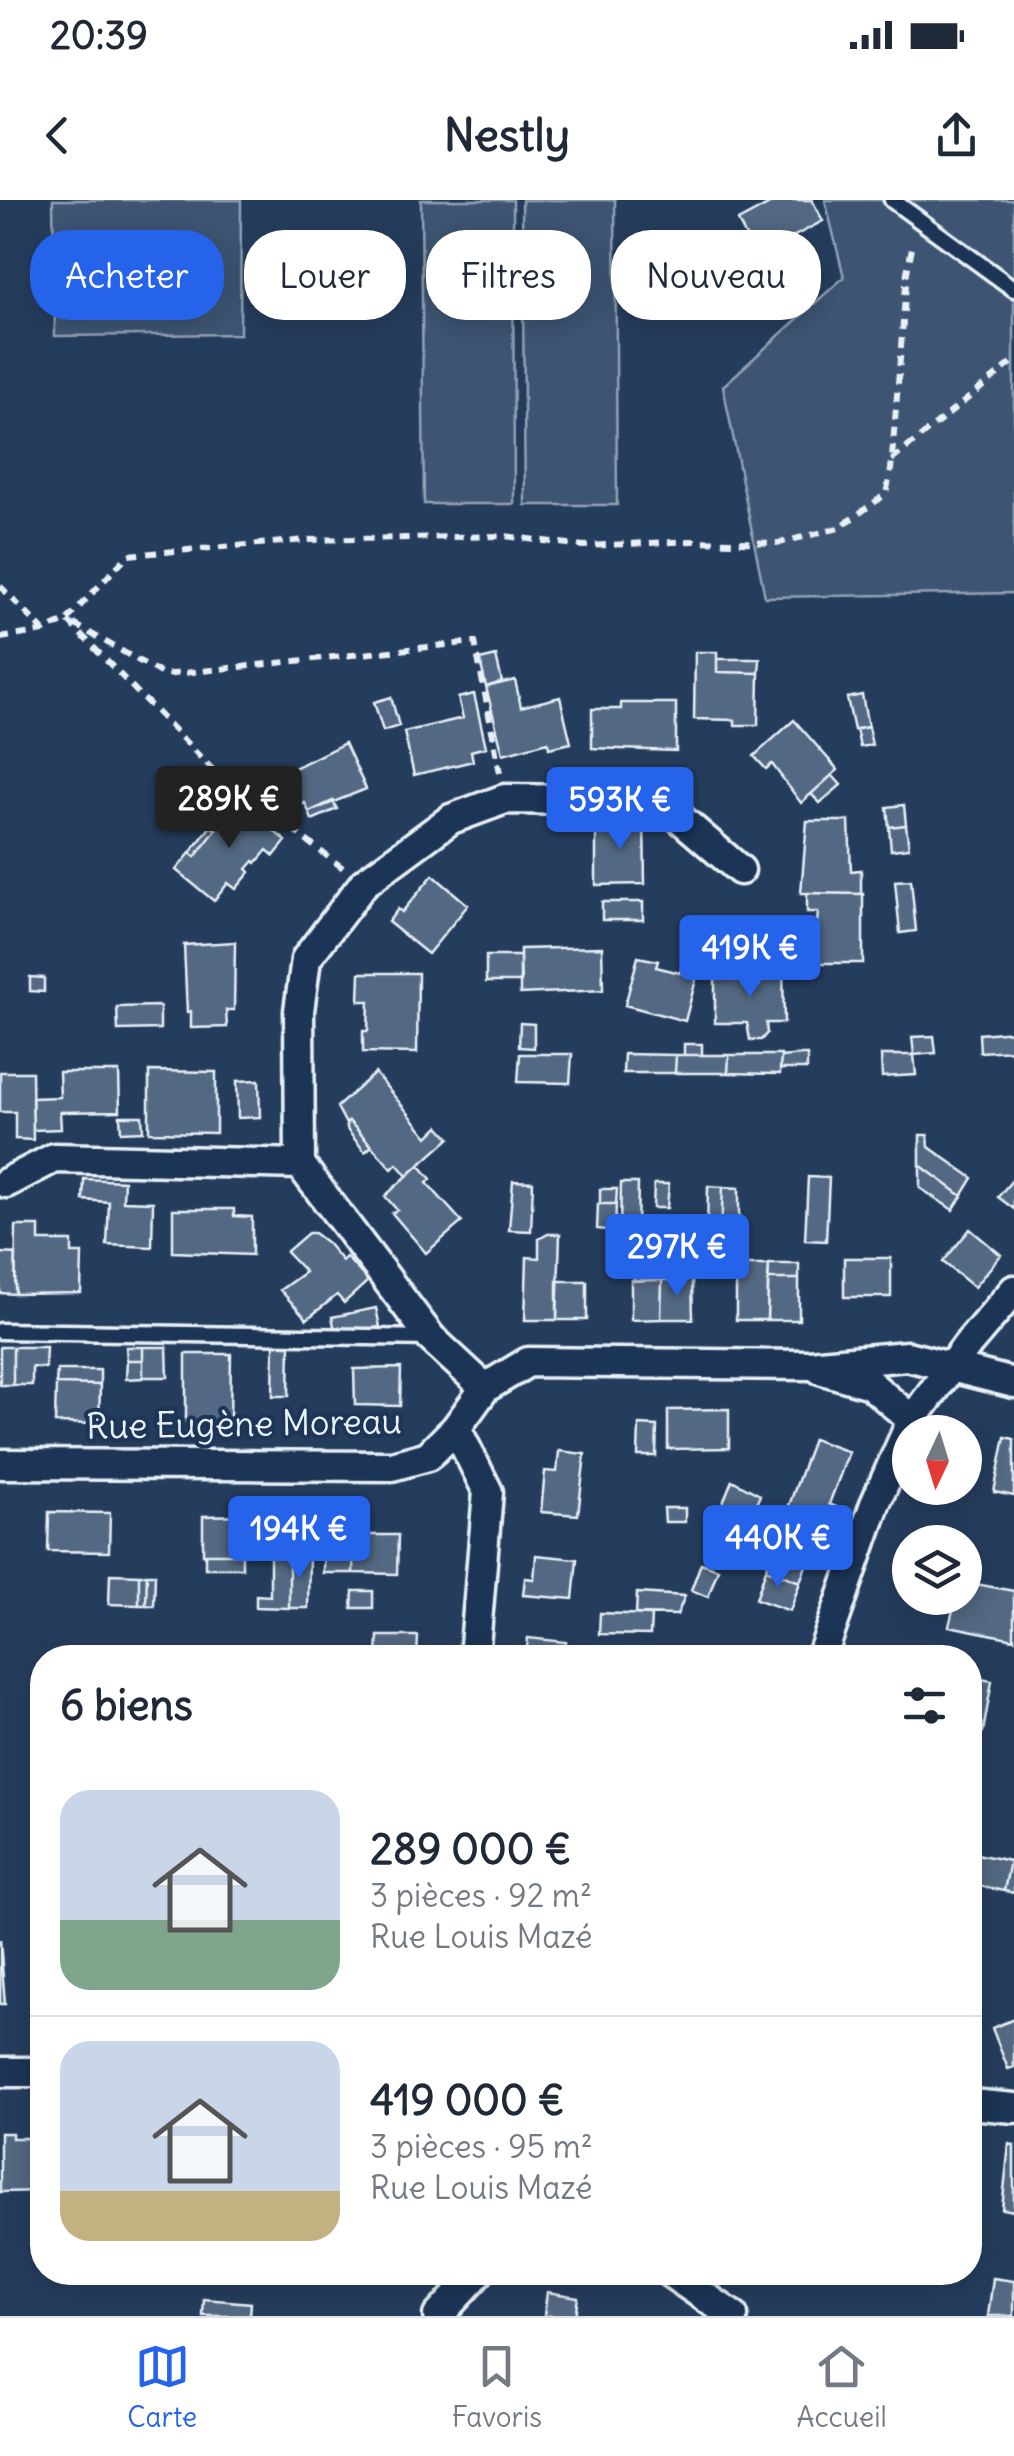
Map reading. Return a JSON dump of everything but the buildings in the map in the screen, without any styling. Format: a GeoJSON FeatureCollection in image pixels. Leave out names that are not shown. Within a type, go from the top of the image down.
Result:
{"type":"FeatureCollection","features":[{"type":"Feature","properties":{"kind":"street"},"geometry":{"type":"LineString","coordinates":[[484,1388],[432,1338],[300,1164],[299,1011],[306,959],[364,884],[451,819],[505,799],[660,801],[740,870]]}},
{"type":"Feature","properties":{"kind":"street"},"geometry":{"type":"LineString","coordinates":[[3,1184],[54,1158],[300,1164]]}},
{"type":"Feature","properties":{"kind":"street"},"geometry":{"type":"LineString","coordinates":[[916,1415],[1014,1290]]}},
{"type":"Feature","properties":{"kind":"street","name":"Rue Eugène Moreau"},"geometry":{"type":"LineString","coordinates":[[0,1464],[392,1466],[428,1456],[456,1428],[484,1388],[528,1362],[809,1365],[907,1356],[1014,1383]]}},
{"type":"Feature","properties":{"kind":"street","name":"Rue Eugène Moreau"},"geometry":{"type":"LineString","coordinates":[[809,1365],[870,1384],[906,1415]]}},
{"type":"Feature","properties":{"kind":"street"},"geometry":{"type":"LineString","coordinates":[[456,1428],[488,1492],[475,1645]]}},
{"type":"Feature","properties":{"kind":"street"},"geometry":{"type":"LineString","coordinates":[[826,1645],[892,1465]]}},
{"type":"Feature","properties":{"kind":"street"},"geometry":{"type":"LineString","coordinates":[[0,2072],[30,2072]]}},
{"type":"Feature","properties":{"kind":"street"},"geometry":{"type":"LineString","coordinates":[[982,2105],[1014,2108]]}},
{"type":"Feature","properties":{"kind":"street"},"geometry":{"type":"LineString","coordinates":[[438,2316],[467,2285]]}},
{"type":"Feature","properties":{"kind":"street"},"geometry":{"type":"LineString","coordinates":[[688,2285],[733,2316]]}},
{"type":"Feature","properties":{"kind":"lane"},"geometry":{"type":"LineString","coordinates":[[892,200],[1014,289]]}},
{"type":"Feature","properties":{"kind":"lane"},"geometry":{"type":"LineString","coordinates":[[0,1331],[432,1338]]}},
{"type":"Feature","properties":{"kind":"path"},"geometry":{"type":"LineString","coordinates":[[0,638],[44,631],[67,620],[128,555],[308,540],[445,537],[504,536],[584,546],[778,542],[839,528],[886,494],[907,272],[918,218]]}},
{"type":"Feature","properties":{"kind":"path"},"geometry":{"type":"LineString","coordinates":[[892,461],[1014,361]]}},
{"type":"Feature","properties":{"kind":"path"},"geometry":{"type":"LineString","coordinates":[[0,586],[44,631]]}},
{"type":"Feature","properties":{"kind":"path"},"geometry":{"type":"LineString","coordinates":[[67,620],[164,674],[474,642],[505,799]]}},
{"type":"Feature","properties":{"kind":"path"},"geometry":{"type":"LineString","coordinates":[[67,620],[214,770],[364,884]]}},
{"type":"Feature","properties":{"kind":"shaded area"},"geometry":{"type":"Polygon","coordinates":[[[53,200],[241,200],[240,334],[55,336],[55,320],[224,320],[224,230],[53,230],[53,200]]]}},
{"type":"Feature","properties":{"kind":"shaded area"},"geometry":{"type":"Polygon","coordinates":[[[421,200],[513,200],[513,230],[426,230],[426,320],[513,320],[514,504],[424,504],[421,200]]]}},
{"type":"Feature","properties":{"kind":"shaded area"},"geometry":{"type":"Polygon","coordinates":[[[522,200],[615,200],[611,320],[616,320],[617,505],[525,505],[523,320],[591,320],[591,230],[522,230],[522,200]]]}},
{"type":"Feature","properties":{"kind":"shaded area"},"geometry":{"type":"Polygon","coordinates":[[[825,200],[1014,200],[1014,593],[765,597],[723,386],[796,320],[821,320],[821,298],[844,277],[825,200]]]}}]}
